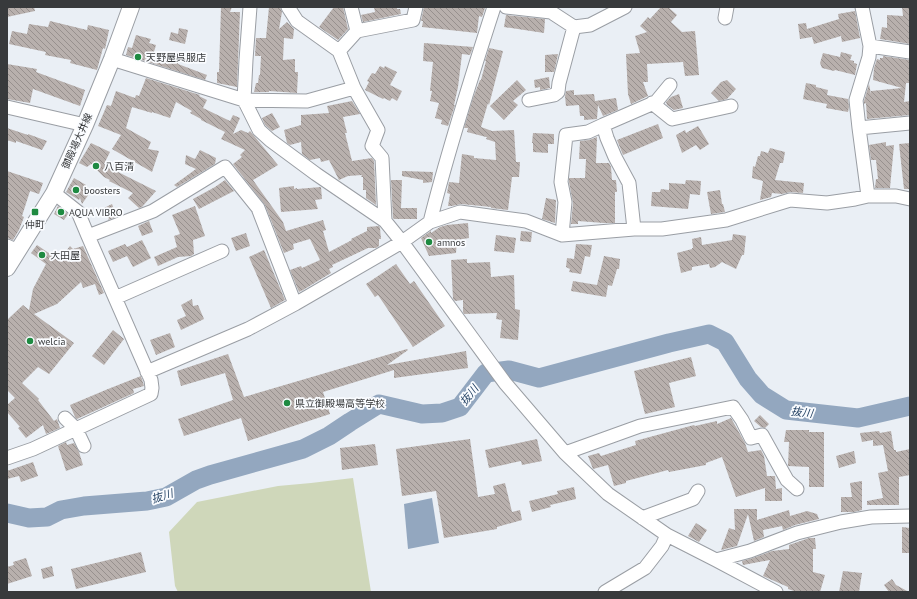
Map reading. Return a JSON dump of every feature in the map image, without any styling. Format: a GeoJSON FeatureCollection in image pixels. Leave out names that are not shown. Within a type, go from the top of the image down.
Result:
{"type":"FeatureCollection","features":[{"type":"Feature","properties":{"kind":"main road","name":"御殿場大井線"},"geometry":{"type":"LineString","coordinates":[[7,268],[12,248],[54,193],[85,125],[131,7]]}},
{"type":"Feature","properties":{"kind":"street"},"geometry":{"type":"LineString","coordinates":[[250,7],[244,100],[259,130],[316,174],[385,221],[505,383],[565,453],[608,494],[667,535],[776,592]]}},
{"type":"Feature","properties":{"kind":"street"},"geometry":{"type":"LineString","coordinates":[[288,7],[297,21],[339,51],[354,88],[378,130],[372,146],[382,158],[385,221]]}},
{"type":"Feature","properties":{"kind":"street"},"geometry":{"type":"LineString","coordinates":[[351,7],[358,31]]}},
{"type":"Feature","properties":{"kind":"street"},"geometry":{"type":"LineString","coordinates":[[339,51],[358,31],[413,20],[416,7]]}},
{"type":"Feature","properties":{"kind":"street"},"geometry":{"type":"LineString","coordinates":[[430,222],[439,184],[494,7]]}},
{"type":"Feature","properties":{"kind":"street"},"geometry":{"type":"LineString","coordinates":[[506,7],[551,12],[574,27],[590,25],[625,7]]}},
{"type":"Feature","properties":{"kind":"street"},"geometry":{"type":"LineString","coordinates":[[862,7],[870,46],[869,57],[856,100],[868,196]]}},
{"type":"Feature","properties":{"kind":"street"},"geometry":{"type":"LineString","coordinates":[[529,100],[554,95],[558,92],[574,27]]}},
{"type":"Feature","properties":{"kind":"street"},"geometry":{"type":"LineString","coordinates":[[870,46],[910,52]]}},
{"type":"Feature","properties":{"kind":"street"},"geometry":{"type":"LineString","coordinates":[[112,59],[244,100],[307,101],[354,88]]}},
{"type":"Feature","properties":{"kind":"street"},"geometry":{"type":"LineString","coordinates":[[562,235],[565,202],[561,182],[566,135],[588,132],[656,102],[670,85]]}},
{"type":"Feature","properties":{"kind":"street"},"geometry":{"type":"LineString","coordinates":[[652,103],[672,119],[731,106]]}},
{"type":"Feature","properties":{"kind":"street"},"geometry":{"type":"LineString","coordinates":[[7,107],[85,125]]}},
{"type":"Feature","properties":{"kind":"street"},"geometry":{"type":"LineString","coordinates":[[859,128],[910,123]]}},
{"type":"Feature","properties":{"kind":"street"},"geometry":{"type":"LineString","coordinates":[[603,125],[615,158],[629,183],[634,230]]}},
{"type":"Feature","properties":{"kind":"street"},"geometry":{"type":"LineString","coordinates":[[88,236],[153,211],[225,167],[258,208],[295,304]]}},
{"type":"Feature","properties":{"kind":"street"},"geometry":{"type":"LineString","coordinates":[[7,458],[26,448],[76,429],[151,394],[151,380],[78,212],[54,193]]}},
{"type":"Feature","properties":{"kind":"street"},"geometry":{"type":"LineString","coordinates":[[147,372],[248,329],[295,304],[402,242],[430,222],[460,212],[526,221],[562,235],[662,229],[726,220],[790,200],[827,203],[868,196],[896,196],[910,199]]}},
{"type":"Feature","properties":{"kind":"street"},"geometry":{"type":"LineString","coordinates":[[115,298],[222,251]]}},
{"type":"Feature","properties":{"kind":"street"},"geometry":{"type":"LineString","coordinates":[[565,453],[640,426],[733,407],[742,420],[751,438],[762,435],[787,480],[797,489]]}},
{"type":"Feature","properties":{"kind":"street"},"geometry":{"type":"LineString","coordinates":[[65,418],[76,429],[84,446]]}},
{"type":"Feature","properties":{"kind":"street"},"geometry":{"type":"LineString","coordinates":[[642,518],[693,499],[698,491]]}},
{"type":"Feature","properties":{"kind":"street"},"geometry":{"type":"LineString","coordinates":[[716,560],[750,551],[798,533],[841,522],[871,517],[910,516]]}},
{"type":"Feature","properties":{"kind":"street"},"geometry":{"type":"LineString","coordinates":[[605,592],[645,568],[662,546],[667,535]]}},
{"type":"Feature","properties":{"kind":"green space"},"geometry":{"type":"Polygon","coordinates":[[[353,478],[371,592],[178,592],[175,586],[169,532],[197,502],[278,486],[353,478]]]}},
{"type":"Feature","properties":{"kind":"water"},"geometry":{"type":"Polygon","coordinates":[[[432,498],[439,543],[408,549],[404,504],[432,498]]]}},
{"type":"Feature","properties":{"kind":"building"},"geometry":{"type":"Polygon","coordinates":[[[7,7],[34,7],[35,11],[7,17],[7,7]]]}},
{"type":"Feature","properties":{"kind":"building"},"geometry":{"type":"Polygon","coordinates":[[[221,7],[232,7],[230,12],[240,12],[237,87],[217,83],[217,72],[219,72],[221,7]]]}},
{"type":"Feature","properties":{"kind":"building"},"geometry":{"type":"Polygon","coordinates":[[[269,7],[280,7],[282,12],[279,29],[287,22],[294,29],[293,39],[284,38],[283,60],[295,59],[295,72],[298,72],[297,93],[269,91],[254,92],[260,75],[261,56],[255,56],[256,38],[266,38],[269,7]]]}},
{"type":"Feature","properties":{"kind":"building"},"geometry":{"type":"Polygon","coordinates":[[[334,7],[343,7],[348,29],[338,40],[319,27],[334,7]]]}},
{"type":"Feature","properties":{"kind":"building"},"geometry":{"type":"Polygon","coordinates":[[[374,7],[397,7],[397,9],[400,9],[401,14],[363,22],[361,15],[375,12],[374,7]]]}},
{"type":"Feature","properties":{"kind":"building"},"geometry":{"type":"Polygon","coordinates":[[[424,7],[485,8],[482,17],[479,16],[477,33],[422,27],[423,21],[421,21],[424,7]]]}},
{"type":"Feature","properties":{"kind":"building"},"geometry":{"type":"Polygon","coordinates":[[[661,7],[668,7],[677,15],[671,22],[682,32],[695,31],[699,75],[685,76],[683,62],[647,64],[648,82],[643,82],[648,96],[631,104],[628,94],[626,54],[640,53],[635,36],[647,32],[640,26],[648,17],[650,19],[661,7]]]}},
{"type":"Feature","properties":{"kind":"building"},"geometry":{"type":"Polygon","coordinates":[[[902,7],[910,7],[910,44],[880,39],[882,27],[887,28],[887,15],[903,16],[902,7]]]}},
{"type":"Feature","properties":{"kind":"building"},"geometry":{"type":"Polygon","coordinates":[[[855,11],[860,38],[842,42],[841,36],[814,44],[812,37],[800,39],[798,24],[806,23],[807,29],[839,19],[838,14],[855,11]]]}},
{"type":"Feature","properties":{"kind":"building"},"geometry":{"type":"Polygon","coordinates":[[[506,15],[545,19],[544,33],[504,27],[506,15]]]}},
{"type":"Feature","properties":{"kind":"building"},"geometry":{"type":"Polygon","coordinates":[[[50,21],[87,30],[88,25],[109,30],[105,49],[103,48],[97,70],[70,63],[71,60],[45,55],[46,52],[9,44],[12,31],[27,34],[29,24],[48,27],[50,21]]]}},
{"type":"Feature","properties":{"kind":"building"},"geometry":{"type":"Polygon","coordinates":[[[179,28],[188,30],[185,44],[169,40],[171,32],[178,34],[179,28]]]}},
{"type":"Feature","properties":{"kind":"building"},"geometry":{"type":"Polygon","coordinates":[[[136,35],[151,39],[149,43],[156,45],[153,55],[207,75],[205,80],[126,55],[128,47],[132,48],[136,35]]]}},
{"type":"Feature","properties":{"kind":"building"},"geometry":{"type":"Polygon","coordinates":[[[424,43],[473,47],[470,55],[462,54],[455,105],[448,126],[441,124],[442,120],[435,118],[439,103],[430,101],[432,91],[430,91],[433,62],[423,61],[424,43]]]}},
{"type":"Feature","properties":{"kind":"building"},"geometry":{"type":"Polygon","coordinates":[[[489,48],[503,51],[489,105],[488,103],[481,127],[492,131],[514,130],[516,162],[520,162],[519,177],[512,177],[508,210],[461,204],[448,206],[450,194],[447,193],[449,182],[459,183],[462,154],[474,156],[474,158],[496,160],[495,142],[486,139],[487,137],[467,132],[468,128],[464,128],[473,98],[481,80],[489,48]]]}},
{"type":"Feature","properties":{"kind":"building"},"geometry":{"type":"Polygon","coordinates":[[[841,52],[852,55],[850,60],[857,64],[855,75],[822,68],[820,63],[823,53],[840,57],[841,52]]]}},
{"type":"Feature","properties":{"kind":"building"},"geometry":{"type":"Polygon","coordinates":[[[558,54],[554,72],[545,72],[545,55],[558,54]]]}},
{"type":"Feature","properties":{"kind":"building"},"geometry":{"type":"Polygon","coordinates":[[[883,56],[910,60],[910,83],[906,83],[904,102],[910,101],[910,115],[867,119],[866,103],[864,104],[864,101],[869,84],[871,94],[871,91],[902,88],[873,80],[874,68],[877,59],[880,60],[883,56]]]}},
{"type":"Feature","properties":{"kind":"building"},"geometry":{"type":"Polygon","coordinates":[[[7,64],[37,69],[36,72],[85,90],[80,106],[33,89],[30,103],[7,99],[7,64]]]}},
{"type":"Feature","properties":{"kind":"building"},"geometry":{"type":"Polygon","coordinates":[[[380,66],[384,68],[385,66],[397,72],[390,85],[402,91],[397,101],[392,98],[390,101],[384,98],[383,99],[365,90],[369,82],[367,81],[372,73],[375,74],[380,66]]]}},
{"type":"Feature","properties":{"kind":"building"},"geometry":{"type":"Polygon","coordinates":[[[549,77],[550,88],[540,90],[540,87],[535,88],[534,80],[549,77]]]}},
{"type":"Feature","properties":{"kind":"building"},"geometry":{"type":"Polygon","coordinates":[[[146,78],[200,95],[199,96],[207,100],[203,108],[230,121],[233,115],[240,118],[233,134],[241,130],[248,133],[250,131],[278,165],[253,180],[283,222],[286,231],[323,220],[326,230],[323,231],[329,252],[367,231],[367,227],[379,226],[381,239],[379,239],[379,246],[376,248],[368,248],[332,265],[333,267],[329,269],[331,273],[299,292],[290,270],[301,266],[302,268],[320,260],[310,239],[293,244],[294,249],[284,253],[265,205],[233,164],[242,157],[240,155],[245,150],[221,139],[225,132],[201,120],[190,113],[192,111],[176,102],[170,118],[132,107],[126,128],[151,142],[148,149],[159,151],[152,172],[112,149],[121,135],[98,126],[107,105],[111,106],[116,91],[135,98],[136,95],[139,96],[146,78]]]}},
{"type":"Feature","properties":{"kind":"building"},"geometry":{"type":"Polygon","coordinates":[[[517,80],[526,90],[513,101],[518,105],[504,120],[490,106],[517,80]]]}},
{"type":"Feature","properties":{"kind":"building"},"geometry":{"type":"Polygon","coordinates":[[[727,80],[736,89],[727,99],[719,101],[711,93],[721,82],[727,80]]]}},
{"type":"Feature","properties":{"kind":"building"},"geometry":{"type":"Polygon","coordinates":[[[806,83],[828,90],[827,95],[848,99],[848,112],[826,108],[827,104],[803,99],[806,83]]]}},
{"type":"Feature","properties":{"kind":"building"},"geometry":{"type":"Polygon","coordinates":[[[574,90],[574,95],[594,94],[595,101],[616,98],[618,110],[603,116],[598,105],[597,119],[584,120],[584,116],[580,116],[579,105],[566,106],[566,91],[574,90]]]}},
{"type":"Feature","properties":{"kind":"building"},"geometry":{"type":"Polygon","coordinates":[[[679,94],[683,108],[674,110],[667,105],[666,102],[671,97],[679,94]]]}},
{"type":"Feature","properties":{"kind":"building"},"geometry":{"type":"Polygon","coordinates":[[[352,101],[360,114],[343,117],[347,133],[345,133],[352,161],[372,158],[374,161],[376,205],[366,198],[366,190],[363,190],[362,175],[348,176],[339,180],[329,160],[321,162],[320,158],[310,160],[302,154],[301,142],[290,145],[287,143],[284,130],[301,125],[301,115],[329,113],[327,106],[352,101]]]}},
{"type":"Feature","properties":{"kind":"building"},"geometry":{"type":"Polygon","coordinates":[[[272,113],[280,127],[272,131],[265,125],[262,118],[272,113]]]}},
{"type":"Feature","properties":{"kind":"building"},"geometry":{"type":"Polygon","coordinates":[[[658,124],[663,138],[623,155],[617,140],[658,124]]]}},
{"type":"Feature","properties":{"kind":"building"},"geometry":{"type":"Polygon","coordinates":[[[698,126],[709,144],[700,150],[696,145],[682,153],[676,135],[685,130],[686,133],[698,126]]]}},
{"type":"Feature","properties":{"kind":"building"},"geometry":{"type":"Polygon","coordinates":[[[7,128],[47,141],[42,150],[16,141],[16,143],[7,140],[7,128]]]}},
{"type":"Feature","properties":{"kind":"building"},"geometry":{"type":"Polygon","coordinates":[[[533,133],[554,134],[554,144],[548,144],[548,153],[533,152],[533,133]]]}},
{"type":"Feature","properties":{"kind":"building"},"geometry":{"type":"Polygon","coordinates":[[[597,137],[596,163],[609,163],[611,167],[612,180],[616,180],[617,192],[615,192],[615,223],[578,221],[578,224],[571,224],[573,203],[569,178],[585,178],[586,159],[579,159],[580,141],[597,137]]]}},
{"type":"Feature","properties":{"kind":"building"},"geometry":{"type":"Polygon","coordinates":[[[886,142],[886,146],[894,145],[890,188],[875,188],[876,179],[878,179],[876,160],[871,160],[869,145],[886,142]]]}},
{"type":"Feature","properties":{"kind":"building"},"geometry":{"type":"Polygon","coordinates":[[[91,143],[110,152],[104,164],[156,191],[142,207],[139,208],[128,198],[133,193],[109,181],[110,180],[104,177],[91,164],[87,167],[79,163],[91,143]]]}},
{"type":"Feature","properties":{"kind":"building"},"geometry":{"type":"Polygon","coordinates":[[[910,143],[910,189],[904,189],[899,144],[910,143]]]}},
{"type":"Feature","properties":{"kind":"building"},"geometry":{"type":"Polygon","coordinates":[[[770,148],[785,152],[783,163],[780,163],[775,180],[804,183],[803,193],[772,193],[771,197],[760,200],[763,181],[752,178],[753,166],[755,167],[761,151],[768,153],[770,148]]]}},
{"type":"Feature","properties":{"kind":"building"},"geometry":{"type":"Polygon","coordinates":[[[200,150],[216,158],[215,164],[177,187],[174,185],[196,169],[185,164],[186,155],[195,159],[200,150]]]}},
{"type":"Feature","properties":{"kind":"building"},"geometry":{"type":"Polygon","coordinates":[[[7,171],[43,183],[39,194],[30,191],[22,216],[24,217],[13,240],[7,238],[7,171]]]}},
{"type":"Feature","properties":{"kind":"building"},"geometry":{"type":"Polygon","coordinates":[[[402,171],[433,172],[432,182],[423,183],[423,180],[402,176],[402,171]]]}},
{"type":"Feature","properties":{"kind":"building"},"geometry":{"type":"Polygon","coordinates":[[[74,178],[86,185],[83,191],[89,194],[82,204],[80,198],[79,200],[66,192],[74,178]]]}},
{"type":"Feature","properties":{"kind":"building"},"geometry":{"type":"Polygon","coordinates":[[[225,180],[234,191],[199,209],[193,199],[225,180]]]}},
{"type":"Feature","properties":{"kind":"building"},"geometry":{"type":"Polygon","coordinates":[[[391,180],[402,180],[401,208],[417,208],[417,219],[393,218],[391,180]]]}},
{"type":"Feature","properties":{"kind":"building"},"geometry":{"type":"Polygon","coordinates":[[[686,180],[701,181],[700,195],[690,194],[688,209],[651,206],[652,192],[660,192],[661,189],[669,190],[669,183],[685,184],[686,180]]]}},
{"type":"Feature","properties":{"kind":"building"},"geometry":{"type":"Polygon","coordinates":[[[294,186],[294,189],[321,187],[322,199],[315,200],[318,209],[281,212],[279,188],[294,186]]]}},
{"type":"Feature","properties":{"kind":"building"},"geometry":{"type":"Polygon","coordinates":[[[720,190],[725,212],[711,214],[707,192],[720,190]]]}},
{"type":"Feature","properties":{"kind":"building"},"geometry":{"type":"Polygon","coordinates":[[[546,198],[556,200],[555,223],[542,219],[546,198]]]}},
{"type":"Feature","properties":{"kind":"building"},"geometry":{"type":"Polygon","coordinates":[[[112,204],[115,212],[118,209],[121,215],[108,220],[109,218],[98,211],[112,204]]]}},
{"type":"Feature","properties":{"kind":"building"},"geometry":{"type":"Polygon","coordinates":[[[58,206],[68,214],[64,220],[54,214],[58,206]]]}},
{"type":"Feature","properties":{"kind":"building"},"geometry":{"type":"Polygon","coordinates":[[[195,206],[205,236],[193,240],[194,254],[191,256],[178,257],[158,266],[154,257],[177,247],[174,236],[180,234],[172,215],[195,206]]]}},
{"type":"Feature","properties":{"kind":"building"},"geometry":{"type":"Polygon","coordinates":[[[149,221],[153,232],[142,236],[138,226],[149,221]]]}},
{"type":"Feature","properties":{"kind":"building"},"geometry":{"type":"Polygon","coordinates":[[[468,223],[469,238],[457,240],[456,253],[429,256],[421,238],[440,227],[468,223]]]}},
{"type":"Feature","properties":{"kind":"building"},"geometry":{"type":"Polygon","coordinates":[[[521,231],[532,232],[531,242],[520,241],[521,231]]]}},
{"type":"Feature","properties":{"kind":"building"},"geometry":{"type":"Polygon","coordinates":[[[246,233],[250,246],[236,251],[231,238],[246,233]]]}},
{"type":"Feature","properties":{"kind":"building"},"geometry":{"type":"Polygon","coordinates":[[[733,234],[746,236],[744,255],[742,255],[736,269],[722,262],[715,267],[710,268],[709,264],[692,267],[692,270],[681,273],[677,253],[692,249],[692,239],[701,237],[702,245],[732,240],[733,234]]]}},
{"type":"Feature","properties":{"kind":"building"},"geometry":{"type":"Polygon","coordinates":[[[496,235],[516,238],[514,253],[494,251],[496,235]]]}},
{"type":"Feature","properties":{"kind":"building"},"geometry":{"type":"Polygon","coordinates":[[[142,240],[151,258],[133,267],[127,256],[113,262],[108,251],[125,244],[127,247],[142,240]]]}},
{"type":"Feature","properties":{"kind":"building"},"geometry":{"type":"Polygon","coordinates":[[[576,244],[592,245],[590,257],[585,256],[581,274],[569,272],[570,269],[566,267],[567,258],[574,259],[576,244]]]}},
{"type":"Feature","properties":{"kind":"building"},"geometry":{"type":"Polygon","coordinates":[[[37,245],[59,260],[70,246],[73,249],[83,246],[104,293],[99,295],[95,284],[83,288],[81,282],[57,304],[34,314],[74,343],[49,374],[38,367],[22,383],[39,399],[38,400],[54,421],[57,419],[60,428],[46,434],[43,425],[26,438],[18,428],[20,427],[7,412],[7,405],[15,398],[7,390],[7,320],[23,305],[29,310],[33,289],[46,264],[31,253],[37,245]]]}},
{"type":"Feature","properties":{"kind":"building"},"geometry":{"type":"Polygon","coordinates":[[[264,250],[285,300],[271,308],[249,257],[264,250]]]}},
{"type":"Feature","properties":{"kind":"building"},"geometry":{"type":"Polygon","coordinates":[[[604,256],[620,259],[619,269],[617,269],[612,286],[608,285],[606,297],[571,291],[573,281],[597,285],[604,256]]]}},
{"type":"Feature","properties":{"kind":"building"},"geometry":{"type":"Polygon","coordinates":[[[467,259],[467,263],[490,262],[491,277],[514,275],[515,309],[520,310],[518,340],[500,338],[502,320],[496,319],[497,313],[464,314],[463,300],[455,301],[453,299],[451,260],[467,259]]]}},
{"type":"Feature","properties":{"kind":"building"},"geometry":{"type":"Polygon","coordinates":[[[396,264],[410,284],[414,281],[445,326],[413,347],[378,295],[375,297],[366,284],[396,264]]]}},
{"type":"Feature","properties":{"kind":"building"},"geometry":{"type":"Polygon","coordinates":[[[192,299],[193,306],[198,305],[204,319],[181,330],[177,320],[186,316],[181,305],[192,299]]]}},
{"type":"Feature","properties":{"kind":"building"},"geometry":{"type":"Polygon","coordinates":[[[113,330],[124,339],[104,365],[92,356],[113,330]]]}},
{"type":"Feature","properties":{"kind":"building"},"geometry":{"type":"Polygon","coordinates":[[[170,333],[175,347],[156,355],[150,340],[170,333]]]}},
{"type":"Feature","properties":{"kind":"building"},"geometry":{"type":"Polygon","coordinates":[[[407,349],[408,350],[387,365],[466,351],[468,368],[394,378],[394,370],[323,392],[330,414],[248,441],[241,418],[184,436],[178,419],[233,400],[225,373],[181,386],[177,371],[228,354],[244,397],[407,349]]]}},
{"type":"Feature","properties":{"kind":"building"},"geometry":{"type":"Polygon","coordinates":[[[691,357],[696,376],[669,383],[675,407],[645,414],[634,371],[691,357]]]}},
{"type":"Feature","properties":{"kind":"building"},"geometry":{"type":"Polygon","coordinates":[[[141,376],[144,386],[133,389],[134,393],[77,419],[75,417],[70,405],[141,376]]]}},
{"type":"Feature","properties":{"kind":"building"},"geometry":{"type":"Polygon","coordinates":[[[760,415],[769,424],[765,428],[761,427],[754,421],[760,415]]]}},
{"type":"Feature","properties":{"kind":"building"},"geometry":{"type":"Polygon","coordinates":[[[731,418],[745,443],[748,452],[761,450],[764,456],[767,476],[775,476],[776,489],[782,488],[782,501],[765,501],[765,488],[736,497],[722,457],[706,463],[706,465],[669,472],[668,470],[626,481],[626,483],[614,486],[608,465],[593,469],[588,456],[599,453],[601,456],[636,445],[635,441],[694,425],[717,421],[717,424],[731,418]]]}},
{"type":"Feature","properties":{"kind":"building"},"geometry":{"type":"Polygon","coordinates":[[[786,430],[809,430],[809,432],[824,432],[824,487],[809,487],[809,467],[788,466],[789,442],[784,442],[786,430]]]}},
{"type":"Feature","properties":{"kind":"building"},"geometry":{"type":"Polygon","coordinates":[[[879,431],[880,433],[891,431],[894,450],[896,450],[896,452],[910,449],[910,475],[899,477],[899,505],[867,505],[867,501],[883,498],[878,473],[888,471],[883,445],[873,446],[873,440],[862,442],[860,433],[879,431]]]}},
{"type":"Feature","properties":{"kind":"building"},"geometry":{"type":"Polygon","coordinates":[[[470,439],[478,497],[495,494],[493,486],[505,483],[512,512],[520,510],[522,520],[497,527],[497,529],[444,538],[436,491],[402,496],[396,449],[470,439]]]}},
{"type":"Feature","properties":{"kind":"building"},"geometry":{"type":"Polygon","coordinates":[[[537,439],[542,461],[522,465],[521,461],[489,468],[485,450],[537,439]]]}},
{"type":"Feature","properties":{"kind":"building"},"geometry":{"type":"Polygon","coordinates":[[[66,442],[67,445],[74,443],[79,452],[83,465],[66,471],[58,446],[66,442]]]}},
{"type":"Feature","properties":{"kind":"building"},"geometry":{"type":"Polygon","coordinates":[[[375,444],[378,465],[342,470],[340,448],[375,444]]]}},
{"type":"Feature","properties":{"kind":"building"},"geometry":{"type":"Polygon","coordinates":[[[854,451],[856,463],[839,468],[836,456],[854,451]]]}},
{"type":"Feature","properties":{"kind":"building"},"geometry":{"type":"Polygon","coordinates":[[[33,462],[38,476],[21,482],[19,476],[7,479],[7,471],[33,462]]]}},
{"type":"Feature","properties":{"kind":"building"},"geometry":{"type":"Polygon","coordinates":[[[862,481],[862,510],[854,512],[841,512],[841,497],[852,497],[850,483],[862,481]]]}},
{"type":"Feature","properties":{"kind":"building"},"geometry":{"type":"Polygon","coordinates":[[[574,487],[576,499],[550,505],[551,507],[532,512],[529,501],[558,494],[557,491],[574,487]]]}},
{"type":"Feature","properties":{"kind":"building"},"geometry":{"type":"Polygon","coordinates":[[[734,509],[757,509],[757,520],[789,510],[790,516],[807,511],[817,514],[819,519],[795,525],[783,530],[782,526],[763,530],[764,537],[754,541],[748,514],[737,546],[721,550],[729,528],[735,530],[734,509]]]}},
{"type":"Feature","properties":{"kind":"building"},"geometry":{"type":"Polygon","coordinates":[[[696,523],[707,530],[699,542],[688,536],[696,523]]]}},
{"type":"Feature","properties":{"kind":"building"},"geometry":{"type":"Polygon","coordinates":[[[902,527],[910,528],[910,553],[902,553],[902,527]]]}},
{"type":"Feature","properties":{"kind":"building"},"geometry":{"type":"Polygon","coordinates":[[[809,538],[815,538],[816,549],[813,549],[813,572],[825,575],[820,592],[797,592],[763,576],[770,560],[743,565],[742,561],[772,551],[789,549],[789,545],[809,538]]]}},
{"type":"Feature","properties":{"kind":"building"},"geometry":{"type":"Polygon","coordinates":[[[141,552],[146,572],[76,589],[71,569],[141,552]]]}},
{"type":"Feature","properties":{"kind":"building"},"geometry":{"type":"Polygon","coordinates":[[[26,558],[32,576],[7,584],[7,567],[14,565],[13,562],[26,558]]]}},
{"type":"Feature","properties":{"kind":"building"},"geometry":{"type":"Polygon","coordinates":[[[52,566],[54,576],[43,579],[41,569],[52,566]]]}},
{"type":"Feature","properties":{"kind":"building"},"geometry":{"type":"Polygon","coordinates":[[[843,571],[862,573],[859,592],[839,592],[843,571]]]}},
{"type":"Feature","properties":{"kind":"building"},"geometry":{"type":"Polygon","coordinates":[[[892,579],[896,585],[909,592],[889,592],[884,585],[892,579]]]}},
{"type":"Feature","properties":{"kind":"waterway","name":"抜川"},"geometry":{"type":"LineString","coordinates":[[7,513],[29,518],[47,517],[61,510],[84,506],[147,501],[166,497],[196,480],[210,475],[303,449],[329,436],[379,404],[422,414],[442,413],[460,407],[486,373],[509,370],[539,378],[669,343],[709,334],[725,342],[748,379],[762,395],[786,410],[858,418],[910,406]]}},
{"type":"Feature","properties":{"kind":"place","name":"天野屋呉服店"},"geometry":{"type":"Point","coordinates":[138,57]}},
{"type":"Feature","properties":{"kind":"place","name":"八百清"},"geometry":{"type":"Point","coordinates":[96,166]}},
{"type":"Feature","properties":{"kind":"place","name":"boosters"},"geometry":{"type":"Point","coordinates":[76,190]}},
{"type":"Feature","properties":{"kind":"place","name":"仲町"},"geometry":{"type":"Point","coordinates":[35,212]}},
{"type":"Feature","properties":{"kind":"place","name":"AQUA VIBRO"},"geometry":{"type":"Point","coordinates":[61,212]}},
{"type":"Feature","properties":{"kind":"place","name":"amnos"},"geometry":{"type":"Point","coordinates":[429,242]}},
{"type":"Feature","properties":{"kind":"place","name":"大田屋"},"geometry":{"type":"Point","coordinates":[42,255]}},
{"type":"Feature","properties":{"kind":"place","name":"welcia"},"geometry":{"type":"Point","coordinates":[30,341]}},
{"type":"Feature","properties":{"kind":"place","name":"県立御殿場高等学校"},"geometry":{"type":"Point","coordinates":[287,403]}}]}
